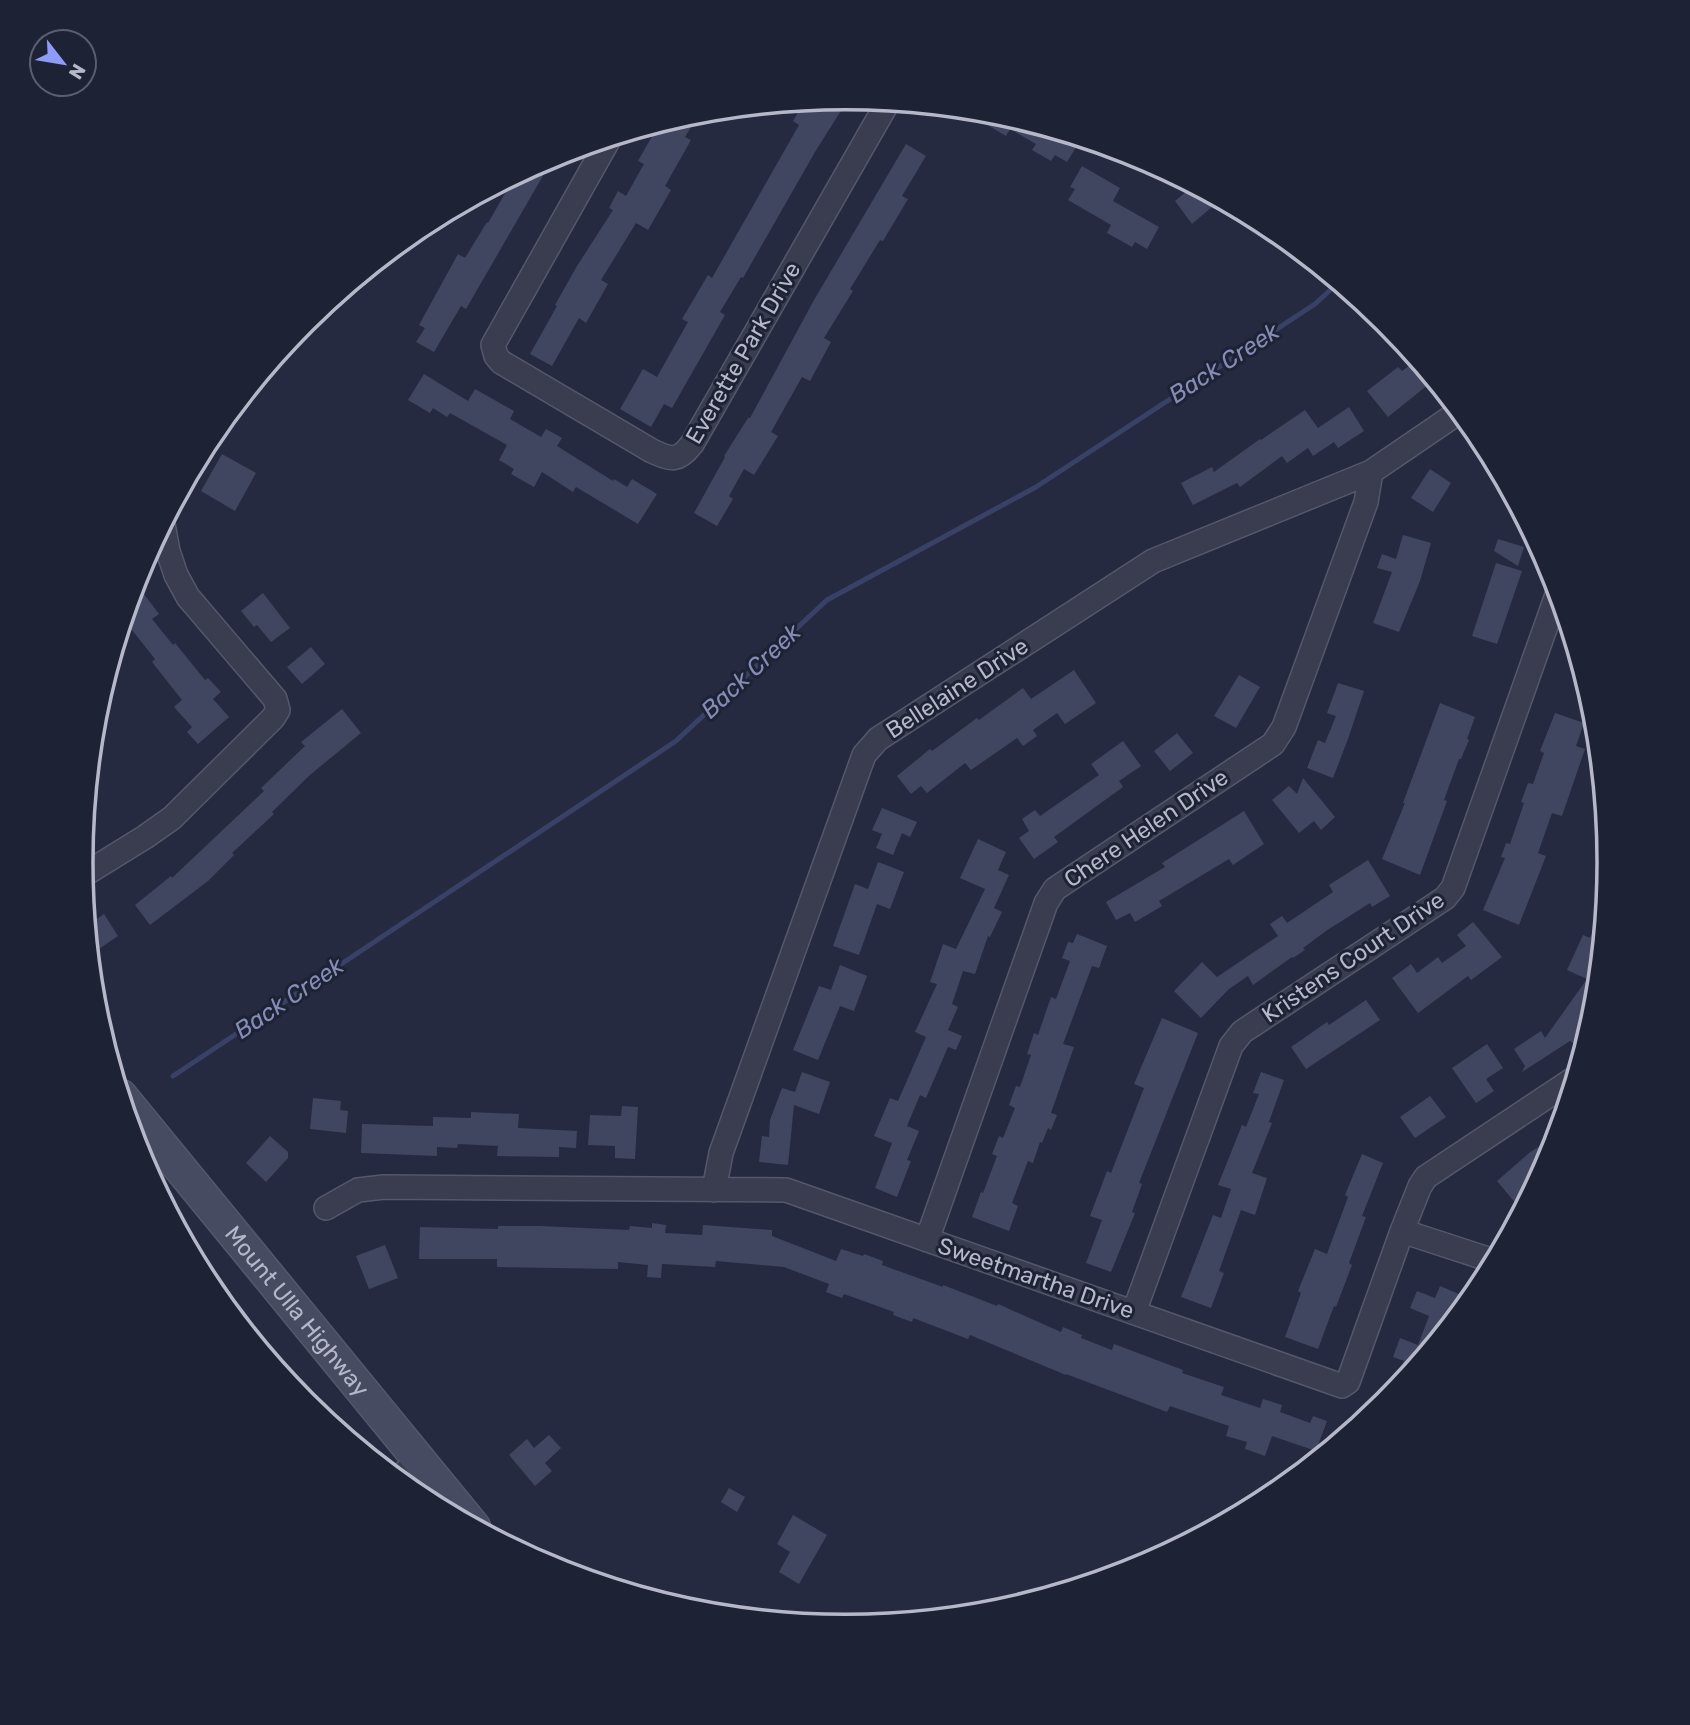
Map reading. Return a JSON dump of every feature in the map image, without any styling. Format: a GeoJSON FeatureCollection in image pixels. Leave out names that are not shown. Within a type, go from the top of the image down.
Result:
{"type":"FeatureCollection","features":[{"type":"Feature","properties":{"kind":"main road","name":"Mount Ulla Highway"},"geometry":{"type":"LineString","coordinates":[[138,1119],[408,1470],[434,1492]]}},
{"type":"Feature","properties":{"kind":"street","name":"Everette Park Drive"},"geometry":{"type":"LineString","coordinates":[[603,150],[493,345],[501,362],[652,451],[674,459],[684,454],[692,443],[883,112]]}},
{"type":"Feature","properties":{"kind":"street","name":"Bellelaine Drive"},"geometry":{"type":"LineString","coordinates":[[714,1190],[721,1153],[864,755],[878,739],[1153,561],[1371,472],[1451,418]]}},
{"type":"Feature","properties":{"kind":"street","name":"Chere Helen Drive"},"geometry":{"type":"LineString","coordinates":[[927,1240],[1046,904],[1055,889],[1273,744],[1284,727],[1366,502],[1371,472]]}},
{"type":"Feature","properties":{"kind":"street"},"geometry":{"type":"LineString","coordinates":[[93,869],[172,818],[278,710],[275,699],[188,597],[176,575],[165,540]]}},
{"type":"Feature","properties":{"kind":"street","name":"Kristens Court Drive"},"geometry":{"type":"LineString","coordinates":[[1134,1312],[1231,1046],[1242,1032],[1445,898],[1453,888],[1552,608]]}},
{"type":"Feature","properties":{"kind":"street","name":"Sweetmartha Drive"},"geometry":{"type":"LineString","coordinates":[[326,1208],[358,1190],[384,1187],[786,1190],[1342,1386],[1348,1381],[1402,1231],[1426,1177],[1563,1086]]}},
{"type":"Feature","properties":{"kind":"street"},"geometry":{"type":"LineString","coordinates":[[1402,1231],[1484,1258]]}},
{"type":"Feature","properties":{"kind":"building"},"geometry":{"type":"Polygon","coordinates":[[[841,110],[743,278],[741,277],[720,312],[725,315],[672,408],[664,404],[651,427],[620,409],[643,369],[657,377],[688,322],[682,319],[708,275],[712,278],[799,125],[793,121],[798,112],[841,110]]]}},
{"type":"Feature","properties":{"kind":"building"},"geometry":{"type":"Polygon","coordinates":[[[986,124],[1010,129],[1006,136],[986,124]]]}},
{"type":"Feature","properties":{"kind":"building"},"geometry":{"type":"Polygon","coordinates":[[[691,127],[685,137],[691,140],[665,186],[671,190],[648,230],[636,223],[601,280],[608,284],[586,323],[579,318],[552,366],[530,354],[577,266],[613,210],[609,208],[618,191],[626,196],[644,164],[638,161],[653,135],[691,127]]]}},
{"type":"Feature","properties":{"kind":"building"},"geometry":{"type":"Polygon","coordinates":[[[1010,129],[1076,147],[1067,162],[1055,155],[1051,161],[1032,150],[1036,144],[1010,129]]]}},
{"type":"Feature","properties":{"kind":"building"},"geometry":{"type":"Polygon","coordinates":[[[906,144],[926,156],[902,196],[908,199],[850,289],[853,291],[824,338],[831,342],[810,381],[802,377],[771,432],[778,436],[754,475],[744,469],[729,496],[733,499],[717,526],[694,513],[724,456],[750,418],[814,300],[906,144]]]}},
{"type":"Feature","properties":{"kind":"building"},"geometry":{"type":"Polygon","coordinates":[[[1082,166],[1120,188],[1113,201],[1159,227],[1147,249],[1135,242],[1132,247],[1107,233],[1111,225],[1068,200],[1075,189],[1070,187],[1082,166]]]}},
{"type":"Feature","properties":{"kind":"building"},"geometry":{"type":"Polygon","coordinates":[[[544,174],[466,309],[461,306],[434,352],[416,342],[425,328],[419,325],[458,254],[465,258],[506,191],[544,174]]]}},
{"type":"Feature","properties":{"kind":"building"},"geometry":{"type":"Polygon","coordinates":[[[1186,192],[1212,206],[1192,224],[1175,201],[1186,192]]]}},
{"type":"Feature","properties":{"kind":"building"},"geometry":{"type":"Polygon","coordinates":[[[1410,365],[1427,386],[1388,417],[1367,391],[1398,367],[1402,371],[1410,365]]]}},
{"type":"Feature","properties":{"kind":"building"},"geometry":{"type":"Polygon","coordinates":[[[424,374],[468,401],[475,389],[514,411],[510,419],[541,437],[546,429],[562,438],[557,446],[613,481],[614,479],[627,487],[632,479],[657,494],[638,524],[576,487],[573,492],[542,472],[534,487],[511,474],[514,469],[499,460],[507,445],[450,413],[447,417],[433,408],[430,413],[408,400],[424,374]]]}},
{"type":"Feature","properties":{"kind":"building"},"geometry":{"type":"Polygon","coordinates":[[[1349,407],[1364,431],[1338,448],[1334,442],[1313,456],[1308,448],[1287,463],[1282,456],[1240,487],[1237,483],[1193,505],[1181,483],[1212,467],[1214,472],[1305,410],[1318,428],[1349,407]]]}},
{"type":"Feature","properties":{"kind":"building"},"geometry":{"type":"Polygon","coordinates":[[[222,454],[256,473],[235,511],[201,491],[222,454]]]}},
{"type":"Feature","properties":{"kind":"building"},"geometry":{"type":"Polygon","coordinates":[[[1430,469],[1451,483],[1433,512],[1411,498],[1430,469]]]}},
{"type":"Feature","properties":{"kind":"building"},"geometry":{"type":"Polygon","coordinates":[[[1403,535],[1431,543],[1420,581],[1399,632],[1373,623],[1392,572],[1377,568],[1382,554],[1396,559],[1403,535]]]}},
{"type":"Feature","properties":{"kind":"building"},"geometry":{"type":"Polygon","coordinates":[[[1498,539],[1524,547],[1518,566],[1494,551],[1498,539]]]}},
{"type":"Feature","properties":{"kind":"building"},"geometry":{"type":"Polygon","coordinates":[[[1496,563],[1522,571],[1497,644],[1472,636],[1496,563]]]}},
{"type":"Feature","properties":{"kind":"building"},"geometry":{"type":"Polygon","coordinates":[[[263,593],[290,628],[271,642],[241,611],[263,593]]]}},
{"type":"Feature","properties":{"kind":"building"},"geometry":{"type":"Polygon","coordinates":[[[143,595],[159,614],[152,619],[173,645],[175,643],[205,680],[208,678],[221,692],[213,699],[229,717],[198,744],[187,732],[192,727],[174,707],[182,700],[152,662],[155,659],[132,630],[129,632],[143,595]]]}},
{"type":"Feature","properties":{"kind":"building"},"geometry":{"type":"Polygon","coordinates":[[[311,647],[325,664],[302,684],[287,667],[311,647]]]}},
{"type":"Feature","properties":{"kind":"building"},"geometry":{"type":"Polygon","coordinates":[[[1074,670],[1096,703],[1065,724],[1057,713],[1033,730],[1037,736],[1023,746],[1017,738],[971,770],[965,763],[927,793],[921,786],[911,794],[897,776],[930,749],[932,751],[1023,688],[1031,699],[1074,670]]]}},
{"type":"Feature","properties":{"kind":"building"},"geometry":{"type":"Polygon","coordinates":[[[1239,675],[1260,687],[1236,728],[1214,716],[1239,675]]]}},
{"type":"Feature","properties":{"kind":"building"},"geometry":{"type":"Polygon","coordinates":[[[1338,683],[1364,691],[1333,778],[1307,768],[1318,740],[1325,743],[1336,716],[1327,713],[1338,683]]]}},
{"type":"Feature","properties":{"kind":"building"},"geometry":{"type":"Polygon","coordinates":[[[1440,703],[1475,717],[1420,875],[1382,859],[1440,703]]]}},
{"type":"Feature","properties":{"kind":"building"},"geometry":{"type":"Polygon","coordinates":[[[342,709],[361,733],[310,775],[272,812],[274,814],[232,853],[234,855],[208,881],[150,925],[135,905],[171,876],[172,878],[264,791],[261,788],[305,746],[301,742],[342,709]]]}},
{"type":"Feature","properties":{"kind":"building"},"geometry":{"type":"Polygon","coordinates":[[[1555,713],[1584,723],[1576,746],[1585,749],[1562,816],[1552,813],[1538,853],[1546,856],[1519,925],[1483,910],[1505,858],[1501,857],[1506,843],[1510,844],[1528,783],[1533,784],[1544,753],[1540,751],[1555,713]]]}},
{"type":"Feature","properties":{"kind":"building"},"geometry":{"type":"Polygon","coordinates":[[[1177,733],[1193,753],[1170,771],[1154,751],[1177,733]]]}},
{"type":"Feature","properties":{"kind":"building"},"geometry":{"type":"Polygon","coordinates":[[[1123,741],[1141,766],[1119,781],[1123,787],[1054,837],[1058,842],[1034,859],[1019,838],[1029,831],[1022,819],[1035,810],[1040,816],[1099,775],[1091,764],[1123,741]]]}},
{"type":"Feature","properties":{"kind":"building"},"geometry":{"type":"Polygon","coordinates":[[[1303,778],[1335,817],[1321,830],[1314,821],[1299,833],[1272,800],[1289,786],[1297,794],[1303,778]]]}},
{"type":"Feature","properties":{"kind":"building"},"geometry":{"type":"Polygon","coordinates":[[[882,808],[917,822],[910,837],[902,833],[893,855],[876,848],[882,834],[872,830],[882,808]]]}},
{"type":"Feature","properties":{"kind":"building"},"geometry":{"type":"Polygon","coordinates":[[[1244,811],[1264,844],[1233,865],[1229,859],[1159,901],[1162,906],[1135,922],[1130,913],[1116,920],[1106,902],[1165,867],[1162,863],[1244,811]]]}},
{"type":"Feature","properties":{"kind":"building"},"geometry":{"type":"Polygon","coordinates":[[[978,839],[1006,852],[998,870],[1009,875],[994,908],[1002,912],[990,937],[988,936],[975,974],[963,971],[952,1004],[958,1007],[948,1030],[962,1036],[956,1050],[948,1047],[926,1098],[920,1095],[907,1126],[919,1131],[907,1160],[911,1161],[897,1197],[875,1188],[892,1143],[874,1136],[890,1098],[898,1101],[926,1037],[915,1032],[937,984],[930,982],[943,944],[956,949],[985,889],[960,878],[978,839]]]}},
{"type":"Feature","properties":{"kind":"building"},"geometry":{"type":"Polygon","coordinates":[[[1368,860],[1390,896],[1372,907],[1370,903],[1326,931],[1303,948],[1305,950],[1253,985],[1248,976],[1229,989],[1201,1018],[1174,991],[1202,962],[1217,977],[1278,936],[1270,924],[1282,916],[1287,923],[1333,892],[1329,885],[1368,860]]]}},
{"type":"Feature","properties":{"kind":"building"},"geometry":{"type":"Polygon","coordinates":[[[878,862],[904,872],[890,909],[877,904],[859,955],[833,946],[855,884],[868,889],[878,862]]]}},
{"type":"Feature","properties":{"kind":"building"},"geometry":{"type":"Polygon","coordinates":[[[104,914],[118,936],[98,950],[95,920],[104,914]]]}},
{"type":"Feature","properties":{"kind":"building"},"geometry":{"type":"Polygon","coordinates":[[[1473,922],[1502,957],[1471,980],[1468,976],[1418,1013],[1392,978],[1411,964],[1417,973],[1438,957],[1442,963],[1466,946],[1457,935],[1473,922]]]}},
{"type":"Feature","properties":{"kind":"building"},"geometry":{"type":"Polygon","coordinates":[[[1594,928],[1591,961],[1576,1038],[1573,1043],[1570,1041],[1522,1072],[1525,1066],[1514,1049],[1541,1031],[1545,1038],[1587,979],[1567,970],[1583,935],[1590,938],[1594,928]]]}},
{"type":"Feature","properties":{"kind":"building"},"geometry":{"type":"Polygon","coordinates":[[[1077,934],[1107,946],[1099,968],[1092,966],[1063,1044],[1074,1047],[1051,1113],[1057,1115],[1051,1130],[1048,1128],[1042,1143],[1040,1142],[1033,1163],[1028,1161],[1012,1203],[1018,1206],[1009,1231],[972,1217],[997,1156],[992,1154],[999,1136],[1003,1138],[1015,1108],[1009,1105],[1016,1086],[1020,1087],[1031,1055],[1027,1054],[1034,1033],[1038,1035],[1051,997],[1056,999],[1070,961],[1062,958],[1068,942],[1073,943],[1077,934]]]}},
{"type":"Feature","properties":{"kind":"building"},"geometry":{"type":"Polygon","coordinates":[[[840,965],[867,976],[854,1011],[840,1006],[818,1060],[793,1050],[819,986],[831,990],[840,965]]]}},
{"type":"Feature","properties":{"kind":"building"},"geometry":{"type":"Polygon","coordinates":[[[1366,1000],[1380,1020],[1306,1069],[1291,1047],[1366,1000]]]}},
{"type":"Feature","properties":{"kind":"building"},"geometry":{"type":"Polygon","coordinates":[[[1162,1018],[1198,1033],[1139,1183],[1142,1184],[1132,1212],[1135,1213],[1111,1272],[1086,1263],[1102,1220],[1090,1216],[1107,1171],[1111,1173],[1144,1088],[1134,1084],[1162,1018]]]}},
{"type":"Feature","properties":{"kind":"building"},"geometry":{"type":"Polygon","coordinates":[[[1487,1044],[1503,1068],[1486,1079],[1494,1091],[1476,1103],[1452,1068],[1487,1044]]]}},
{"type":"Feature","properties":{"kind":"building"},"geometry":{"type":"Polygon","coordinates":[[[802,1072],[830,1082],[819,1114],[794,1105],[788,1165],[759,1162],[762,1136],[769,1137],[770,1120],[782,1088],[795,1092],[802,1072]]]}},
{"type":"Feature","properties":{"kind":"building"},"geometry":{"type":"Polygon","coordinates":[[[1261,1072],[1284,1080],[1269,1122],[1272,1123],[1252,1173],[1267,1178],[1255,1215],[1241,1210],[1219,1271],[1224,1273],[1211,1308],[1181,1297],[1213,1215],[1221,1218],[1231,1189],[1218,1185],[1242,1125],[1246,1127],[1259,1094],[1253,1093],[1261,1072]]]}},
{"type":"Feature","properties":{"kind":"building"},"geometry":{"type":"Polygon","coordinates":[[[1430,1096],[1446,1117],[1415,1138],[1400,1117],[1430,1096]]]}},
{"type":"Feature","properties":{"kind":"building"},"geometry":{"type":"Polygon","coordinates":[[[313,1098],[341,1101],[340,1110],[348,1111],[346,1133],[310,1129],[313,1098]]]}},
{"type":"Feature","properties":{"kind":"building"},"geometry":{"type":"Polygon","coordinates":[[[622,1106],[638,1107],[635,1159],[615,1158],[615,1146],[588,1145],[590,1115],[621,1116],[622,1106]]]}},
{"type":"Feature","properties":{"kind":"building"},"geometry":{"type":"Polygon","coordinates":[[[471,1112],[519,1114],[518,1128],[577,1131],[576,1148],[559,1147],[559,1157],[497,1156],[498,1146],[458,1144],[457,1148],[437,1147],[437,1156],[361,1153],[362,1124],[433,1126],[433,1117],[471,1118],[471,1112]]]}},
{"type":"Feature","properties":{"kind":"building"},"geometry":{"type":"Polygon","coordinates":[[[270,1136],[288,1152],[288,1158],[266,1182],[246,1163],[270,1136]]]}},
{"type":"Feature","properties":{"kind":"building"},"geometry":{"type":"Polygon","coordinates":[[[1542,1145],[1516,1203],[1497,1181],[1542,1145]]]}},
{"type":"Feature","properties":{"kind":"building"},"geometry":{"type":"Polygon","coordinates":[[[1362,1154],[1383,1163],[1362,1216],[1366,1217],[1349,1263],[1352,1265],[1318,1349],[1285,1337],[1301,1293],[1298,1291],[1315,1249],[1327,1254],[1348,1197],[1345,1195],[1362,1154]]]}},
{"type":"Feature","properties":{"kind":"building"},"geometry":{"type":"Polygon","coordinates":[[[652,1223],[666,1225],[665,1233],[702,1235],[703,1225],[772,1230],[772,1236],[836,1261],[841,1249],[863,1256],[864,1254],[883,1261],[882,1265],[997,1306],[998,1304],[1061,1332],[1063,1327],[1082,1335],[1081,1338],[1112,1350],[1114,1344],[1183,1370],[1182,1373],[1224,1387],[1221,1395],[1260,1408],[1263,1399],[1282,1405],[1280,1412],[1310,1423],[1313,1416],[1327,1421],[1314,1450],[1272,1436],[1265,1456],[1245,1449],[1247,1442],[1226,1436],[1229,1426],[1170,1406],[1167,1412],[1066,1375],[970,1335],[968,1339],[913,1318],[912,1322],[893,1315],[894,1312],[844,1294],[842,1298],[826,1292],[829,1284],[784,1267],[716,1261],[715,1267],[662,1264],[661,1278],[647,1277],[648,1265],[618,1262],[618,1269],[497,1267],[497,1259],[419,1259],[420,1227],[652,1228],[652,1223]]]}},
{"type":"Feature","properties":{"kind":"building"},"geometry":{"type":"Polygon","coordinates":[[[385,1245],[398,1278],[369,1289],[356,1256],[385,1245]]]}},
{"type":"Feature","properties":{"kind":"building"},"geometry":{"type":"Polygon","coordinates":[[[1440,1286],[1460,1294],[1400,1370],[1404,1361],[1393,1357],[1400,1338],[1418,1345],[1429,1316],[1410,1308],[1417,1291],[1435,1298],[1440,1286]]]}},
{"type":"Feature","properties":{"kind":"building"},"geometry":{"type":"Polygon","coordinates":[[[549,1435],[561,1448],[545,1463],[552,1471],[535,1486],[509,1455],[527,1439],[534,1448],[549,1435]]]}},
{"type":"Feature","properties":{"kind":"building"},"geometry":{"type":"Polygon","coordinates":[[[729,1488],[745,1497],[737,1512],[721,1502],[729,1488]]]}},
{"type":"Feature","properties":{"kind":"building"},"geometry":{"type":"Polygon","coordinates":[[[793,1515],[827,1535],[799,1584],[779,1572],[790,1552],[777,1544],[793,1515]]]}},
{"type":"Feature","properties":{"kind":"waterway","name":"Back Creek"},"geometry":{"type":"LineString","coordinates":[[173,1076],[676,741],[827,600],[1036,487],[1315,304],[1331,289]]}}]}
